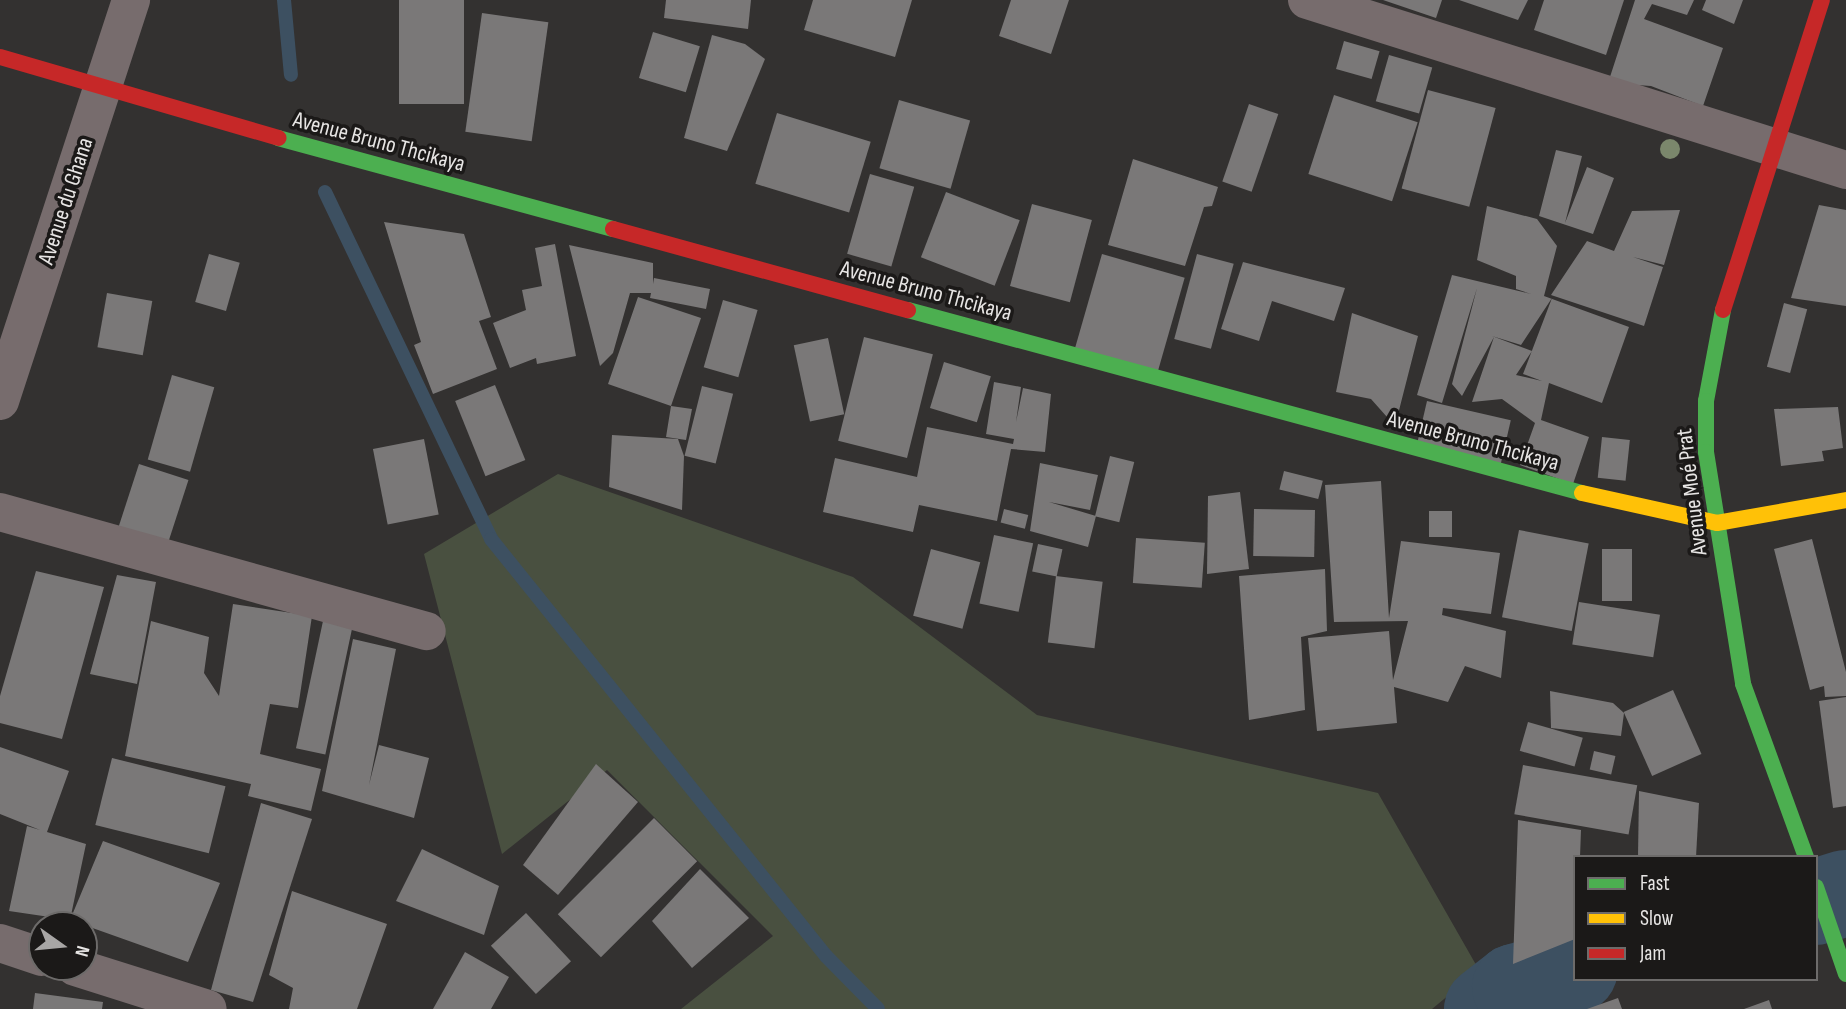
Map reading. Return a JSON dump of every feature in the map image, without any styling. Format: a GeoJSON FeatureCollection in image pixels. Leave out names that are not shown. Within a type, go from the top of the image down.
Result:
{"type":"FeatureCollection","features":[{"type":"Feature","properties":{"kind":"street","name":"Avenue du Ghana"},"geometry":{"type":"LineString","coordinates":[[0,401],[131,0]]}},
{"type":"Feature","properties":{"kind":"street"},"geometry":{"type":"LineString","coordinates":[[1307,0],[1846,170]]}},
{"type":"Feature","properties":{"kind":"street","name":"Avenue Moé Prat"},"geometry":{"type":"LineString","coordinates":[[1805,855],[1743,684],[1706,452],[1716,332],[1822,0]]}},
{"type":"Feature","properties":{"kind":"street","name":"Avenue Bruno Thcikaya"},"geometry":{"type":"LineString","coordinates":[[0,57],[102,90],[1662,515],[1717,523],[1846,500]]}},
{"type":"Feature","properties":{"kind":"street"},"geometry":{"type":"LineString","coordinates":[[0,512],[427,631]]}},
{"type":"Feature","properties":{"kind":"street"},"geometry":{"type":"LineString","coordinates":[[1818,893],[1846,974]]}},
{"type":"Feature","properties":{"kind":"street"},"geometry":{"type":"LineString","coordinates":[[0,943],[28,952]]}},
{"type":"Feature","properties":{"kind":"street"},"geometry":{"type":"LineString","coordinates":[[98,974],[208,1009]]}},
{"type":"Feature","properties":{"kind":"green space"},"geometry":{"type":"Polygon","coordinates":[[[558,474],[853,577],[1037,715],[1378,793],[1479,970],[1432,1009],[681,1009],[773,936],[607,770],[502,854],[424,554],[558,474]]]}},
{"type":"Feature","properties":{"kind":"building"},"geometry":{"type":"Polygon","coordinates":[[[399,0],[464,0],[464,104],[399,104],[399,0]]]}},
{"type":"Feature","properties":{"kind":"building"},"geometry":{"type":"Polygon","coordinates":[[[666,0],[751,0],[748,29],[664,18],[666,0]]]}},
{"type":"Feature","properties":{"kind":"building"},"geometry":{"type":"Polygon","coordinates":[[[813,0],[912,0],[895,57],[804,30],[813,0]]]}},
{"type":"Feature","properties":{"kind":"building"},"geometry":{"type":"Polygon","coordinates":[[[1011,0],[1069,0],[1051,54],[999,36],[1011,0]]]}},
{"type":"Feature","properties":{"kind":"building"},"geometry":{"type":"Polygon","coordinates":[[[1383,0],[1442,0],[1436,18],[1383,0]]]}},
{"type":"Feature","properties":{"kind":"building"},"geometry":{"type":"Polygon","coordinates":[[[1459,0],[1528,0],[1518,20],[1459,0]]]}},
{"type":"Feature","properties":{"kind":"building"},"geometry":{"type":"Polygon","coordinates":[[[1544,0],[1624,0],[1606,55],[1534,30],[1544,0]]]}},
{"type":"Feature","properties":{"kind":"building"},"geometry":{"type":"Polygon","coordinates":[[[1635,0],[1694,0],[1687,15],[1652,4],[1644,19],[1723,48],[1703,106],[1651,86],[1608,83],[1635,0]]]}},
{"type":"Feature","properties":{"kind":"building"},"geometry":{"type":"Polygon","coordinates":[[[1706,0],[1743,0],[1734,24],[1702,10],[1706,0]]]}},
{"type":"Feature","properties":{"kind":"building"},"geometry":{"type":"Polygon","coordinates":[[[482,13],[548,22],[532,141],[465,132],[482,13]]]}},
{"type":"Feature","properties":{"kind":"building"},"geometry":{"type":"Polygon","coordinates":[[[653,32],[700,46],[686,92],[639,78],[653,32]]]}},
{"type":"Feature","properties":{"kind":"building"},"geometry":{"type":"Polygon","coordinates":[[[712,35],[745,44],[765,59],[727,151],[684,138],[712,35]]]}},
{"type":"Feature","properties":{"kind":"building"},"geometry":{"type":"Polygon","coordinates":[[[1344,41],[1380,51],[1372,79],[1336,69],[1344,41]]]}},
{"type":"Feature","properties":{"kind":"building"},"geometry":{"type":"Polygon","coordinates":[[[1389,55],[1432,67],[1419,114],[1376,101],[1389,55]]]}},
{"type":"Feature","properties":{"kind":"building"},"geometry":{"type":"Polygon","coordinates":[[[1428,90],[1496,108],[1469,207],[1402,189],[1428,90]]]}},
{"type":"Feature","properties":{"kind":"building"},"geometry":{"type":"Polygon","coordinates":[[[1334,95],[1418,122],[1392,201],[1308,174],[1334,95]]]}},
{"type":"Feature","properties":{"kind":"building"},"geometry":{"type":"Polygon","coordinates":[[[899,100],[970,120],[951,189],[879,168],[899,100]]]}},
{"type":"Feature","properties":{"kind":"building"},"geometry":{"type":"Polygon","coordinates":[[[1249,104],[1278,114],[1252,192],[1222,182],[1249,104]]]}},
{"type":"Feature","properties":{"kind":"building"},"geometry":{"type":"Polygon","coordinates":[[[777,113],[871,142],[849,212],[755,184],[777,113]]]}},
{"type":"Feature","properties":{"kind":"building"},"geometry":{"type":"Polygon","coordinates":[[[1556,150],[1582,156],[1565,223],[1587,167],[1614,178],[1593,234],[1539,216],[1556,150]]]}},
{"type":"Feature","properties":{"kind":"building"},"geometry":{"type":"Polygon","coordinates":[[[1133,159],[1218,187],[1212,206],[1204,207],[1185,266],[1108,245],[1133,159]]]}},
{"type":"Feature","properties":{"kind":"building"},"geometry":{"type":"Polygon","coordinates":[[[870,174],[914,187],[891,266],[847,254],[870,174]]]}},
{"type":"Feature","properties":{"kind":"building"},"geometry":{"type":"Polygon","coordinates":[[[946,192],[1020,220],[995,286],[921,257],[946,192]]]}},
{"type":"Feature","properties":{"kind":"building"},"geometry":{"type":"Polygon","coordinates":[[[1032,204],[1092,220],[1070,302],[1010,286],[1032,204]]]}},
{"type":"Feature","properties":{"kind":"building"},"geometry":{"type":"Polygon","coordinates":[[[1819,205],[1846,210],[1846,306],[1791,298],[1819,205]]]}},
{"type":"Feature","properties":{"kind":"building"},"geometry":{"type":"Polygon","coordinates":[[[1487,206],[1537,219],[1557,246],[1544,296],[1629,327],[1602,403],[1549,383],[1541,420],[1589,437],[1573,484],[1520,465],[1535,423],[1502,399],[1472,402],[1494,337],[1462,396],[1452,384],[1477,288],[1442,403],[1417,395],[1452,275],[1531,294],[1516,289],[1516,276],[1477,260],[1487,206]],[[1552,299],[1521,345],[1492,336],[1532,351],[1552,299]],[[1531,352],[1516,375],[1542,381],[1523,374],[1531,352]]]}},
{"type":"Feature","properties":{"kind":"building"},"geometry":{"type":"Polygon","coordinates":[[[1680,210],[1664,265],[1633,257],[1663,267],[1644,326],[1551,295],[1587,241],[1614,251],[1632,211],[1680,210]]]}},
{"type":"Feature","properties":{"kind":"building"},"geometry":{"type":"Polygon","coordinates":[[[384,222],[464,234],[491,317],[479,321],[497,369],[433,394],[414,345],[421,342],[384,222]]]}},
{"type":"Feature","properties":{"kind":"building"},"geometry":{"type":"Polygon","coordinates":[[[555,244],[576,356],[537,364],[536,358],[510,368],[493,323],[526,310],[522,290],[542,286],[535,248],[555,244]]]}},
{"type":"Feature","properties":{"kind":"building"},"geometry":{"type":"Polygon","coordinates":[[[569,245],[653,263],[653,284],[654,278],[710,289],[706,309],[650,298],[651,293],[630,293],[613,353],[600,366],[569,245]]]}},
{"type":"Feature","properties":{"kind":"building"},"geometry":{"type":"Polygon","coordinates":[[[209,254],[240,263],[226,311],[195,302],[209,254]]]}},
{"type":"Feature","properties":{"kind":"building"},"geometry":{"type":"Polygon","coordinates":[[[1102,254],[1185,278],[1158,372],[1075,348],[1102,254]]]}},
{"type":"Feature","properties":{"kind":"building"},"geometry":{"type":"Polygon","coordinates":[[[1197,254],[1234,264],[1211,349],[1174,339],[1197,254]]]}},
{"type":"Feature","properties":{"kind":"building"},"geometry":{"type":"Polygon","coordinates":[[[1243,262],[1345,288],[1334,321],[1272,301],[1259,341],[1221,329],[1243,262]]]}},
{"type":"Feature","properties":{"kind":"building"},"geometry":{"type":"Polygon","coordinates":[[[107,293],[152,301],[143,355],[97,347],[107,293]]]}},
{"type":"Feature","properties":{"kind":"building"},"geometry":{"type":"Polygon","coordinates":[[[638,297],[701,318],[671,406],[608,384],[638,297]]]}},
{"type":"Feature","properties":{"kind":"building"},"geometry":{"type":"Polygon","coordinates":[[[723,300],[758,310],[738,377],[704,367],[723,300]]]}},
{"type":"Feature","properties":{"kind":"building"},"geometry":{"type":"Polygon","coordinates":[[[1784,303],[1807,309],[1790,373],[1767,367],[1784,303]]]}},
{"type":"Feature","properties":{"kind":"building"},"geometry":{"type":"Polygon","coordinates":[[[1352,313],[1418,336],[1395,426],[1371,399],[1336,392],[1352,313]]]}},
{"type":"Feature","properties":{"kind":"building"},"geometry":{"type":"Polygon","coordinates":[[[864,337],[933,354],[907,458],[838,441],[864,337]]]}},
{"type":"Feature","properties":{"kind":"building"},"geometry":{"type":"Polygon","coordinates":[[[828,338],[844,414],[810,422],[794,345],[828,338]]]}},
{"type":"Feature","properties":{"kind":"building"},"geometry":{"type":"Polygon","coordinates":[[[944,362],[991,376],[977,422],[930,408],[944,362]]]}},
{"type":"Feature","properties":{"kind":"building"},"geometry":{"type":"Polygon","coordinates":[[[172,375],[214,387],[190,472],[148,460],[172,375]]]}},
{"type":"Feature","properties":{"kind":"building"},"geometry":{"type":"Polygon","coordinates":[[[994,382],[1021,387],[1016,422],[1023,388],[1051,394],[1045,452],[1011,449],[997,521],[919,505],[913,532],[823,512],[835,458],[917,477],[927,427],[1013,444],[1014,439],[986,434],[994,382]]]}},
{"type":"Feature","properties":{"kind":"building"},"geometry":{"type":"Polygon","coordinates":[[[495,385],[525,460],[485,476],[455,401],[495,385]]]}},
{"type":"Feature","properties":{"kind":"building"},"geometry":{"type":"Polygon","coordinates":[[[702,386],[733,394],[716,464],[685,456],[702,386]]]}},
{"type":"Feature","properties":{"kind":"building"},"geometry":{"type":"Polygon","coordinates":[[[1427,401],[1511,420],[1501,464],[1417,445],[1427,401]]]}},
{"type":"Feature","properties":{"kind":"building"},"geometry":{"type":"Polygon","coordinates":[[[671,406],[692,409],[686,440],[666,437],[671,406]]]}},
{"type":"Feature","properties":{"kind":"building"},"geometry":{"type":"Polygon","coordinates":[[[1838,407],[1843,448],[1822,451],[1824,461],[1781,466],[1774,409],[1838,407]]]}},
{"type":"Feature","properties":{"kind":"building"},"geometry":{"type":"Polygon","coordinates":[[[612,435],[678,439],[684,456],[682,510],[609,487],[612,435]]]}},
{"type":"Feature","properties":{"kind":"building"},"geometry":{"type":"Polygon","coordinates":[[[1602,437],[1630,440],[1626,481],[1598,478],[1602,437]]]}},
{"type":"Feature","properties":{"kind":"building"},"geometry":{"type":"Polygon","coordinates":[[[424,439],[439,515],[388,525],[373,449],[424,439]]]}},
{"type":"Feature","properties":{"kind":"building"},"geometry":{"type":"Polygon","coordinates":[[[1110,456],[1134,462],[1119,522],[1095,516],[1110,456]]]}},
{"type":"Feature","properties":{"kind":"building"},"geometry":{"type":"Polygon","coordinates":[[[1040,463],[1098,475],[1090,510],[1049,502],[1096,516],[1088,547],[1030,531],[1040,463]]]}},
{"type":"Feature","properties":{"kind":"building"},"geometry":{"type":"Polygon","coordinates":[[[139,464],[188,480],[163,559],[113,543],[139,464]]]}},
{"type":"Feature","properties":{"kind":"building"},"geometry":{"type":"Polygon","coordinates":[[[1284,471],[1323,481],[1318,499],[1279,489],[1284,471]]]}},
{"type":"Feature","properties":{"kind":"building"},"geometry":{"type":"Polygon","coordinates":[[[1381,481],[1389,618],[1401,541],[1500,553],[1491,614],[1443,608],[1442,615],[1506,631],[1501,678],[1465,666],[1448,702],[1394,687],[1397,723],[1317,731],[1308,638],[1389,631],[1393,680],[1408,621],[1334,622],[1325,485],[1381,481]]]}},
{"type":"Feature","properties":{"kind":"building"},"geometry":{"type":"Polygon","coordinates":[[[1240,492],[1249,569],[1207,574],[1208,496],[1240,492]]]}},
{"type":"Feature","properties":{"kind":"building"},"geometry":{"type":"Polygon","coordinates":[[[1004,509],[1028,515],[1025,529],[1001,523],[1004,509]]]}},
{"type":"Feature","properties":{"kind":"building"},"geometry":{"type":"Polygon","coordinates":[[[1254,509],[1315,510],[1314,557],[1253,556],[1254,509]]]}},
{"type":"Feature","properties":{"kind":"building"},"geometry":{"type":"Polygon","coordinates":[[[1429,511],[1452,511],[1452,537],[1429,537],[1429,511]]]}},
{"type":"Feature","properties":{"kind":"building"},"geometry":{"type":"Polygon","coordinates":[[[1519,530],[1589,544],[1572,631],[1502,617],[1519,530]]]}},
{"type":"Feature","properties":{"kind":"building"},"geometry":{"type":"Polygon","coordinates":[[[994,535],[1033,543],[1019,612],[979,603],[994,535]]]}},
{"type":"Feature","properties":{"kind":"building"},"geometry":{"type":"Polygon","coordinates":[[[1136,538],[1205,543],[1202,588],[1133,583],[1136,538]]]}},
{"type":"Feature","properties":{"kind":"building"},"geometry":{"type":"Polygon","coordinates":[[[1812,539],[1846,672],[1846,696],[1825,697],[1824,686],[1810,690],[1774,549],[1812,539]]]}},
{"type":"Feature","properties":{"kind":"building"},"geometry":{"type":"Polygon","coordinates":[[[1038,544],[1062,549],[1057,577],[1032,571],[1038,544]]]}},
{"type":"Feature","properties":{"kind":"building"},"geometry":{"type":"Polygon","coordinates":[[[931,549],[980,562],[962,629],[913,616],[931,549]]]}},
{"type":"Feature","properties":{"kind":"building"},"geometry":{"type":"Polygon","coordinates":[[[1602,549],[1632,549],[1632,601],[1602,601],[1602,549]]]}},
{"type":"Feature","properties":{"kind":"building"},"geometry":{"type":"Polygon","coordinates":[[[1325,569],[1327,631],[1301,637],[1305,710],[1249,720],[1239,576],[1325,569]]]}},
{"type":"Feature","properties":{"kind":"building"},"geometry":{"type":"Polygon","coordinates":[[[36,571],[104,587],[62,739],[0,723],[0,696],[36,571]]]}},
{"type":"Feature","properties":{"kind":"building"},"geometry":{"type":"Polygon","coordinates":[[[117,575],[156,582],[137,684],[90,674],[117,575]]]}},
{"type":"Feature","properties":{"kind":"building"},"geometry":{"type":"Polygon","coordinates":[[[1056,576],[1103,582],[1094,648],[1048,643],[1056,576]]]}},
{"type":"Feature","properties":{"kind":"building"},"geometry":{"type":"Polygon","coordinates":[[[1579,602],[1660,615],[1653,657],[1572,644],[1579,602]]]}},
{"type":"Feature","properties":{"kind":"building"},"geometry":{"type":"Polygon","coordinates":[[[233,604],[312,616],[298,708],[270,704],[260,754],[321,769],[311,811],[248,796],[251,784],[125,756],[151,621],[209,637],[204,673],[219,696],[233,604]]]}},
{"type":"Feature","properties":{"kind":"building"},"geometry":{"type":"Polygon","coordinates":[[[323,621],[352,627],[325,754],[296,748],[323,621]]]}},
{"type":"Feature","properties":{"kind":"building"},"geometry":{"type":"Polygon","coordinates":[[[353,639],[396,649],[369,785],[379,745],[429,758],[414,818],[322,791],[353,639]]]}},
{"type":"Feature","properties":{"kind":"building"},"geometry":{"type":"Polygon","coordinates":[[[1673,690],[1701,754],[1652,776],[1624,712],[1673,690]]]}},
{"type":"Feature","properties":{"kind":"building"},"geometry":{"type":"Polygon","coordinates":[[[1550,691],[1613,703],[1624,713],[1621,736],[1551,728],[1550,691]]]}},
{"type":"Feature","properties":{"kind":"building"},"geometry":{"type":"Polygon","coordinates":[[[1846,697],[1846,806],[1833,808],[1819,701],[1846,697]]]}},
{"type":"Feature","properties":{"kind":"building"},"geometry":{"type":"Polygon","coordinates":[[[1528,722],[1583,738],[1575,767],[1520,751],[1528,722]]]}},
{"type":"Feature","properties":{"kind":"building"},"geometry":{"type":"Polygon","coordinates":[[[0,747],[69,771],[47,832],[86,844],[72,911],[28,911],[28,914],[9,911],[27,826],[40,830],[0,814],[0,747]]]}},
{"type":"Feature","properties":{"kind":"building"},"geometry":{"type":"Polygon","coordinates":[[[1594,751],[1615,756],[1611,774],[1590,770],[1594,751]]]}},
{"type":"Feature","properties":{"kind":"building"},"geometry":{"type":"Polygon","coordinates":[[[112,758],[226,786],[209,853],[95,825],[112,758]]]}},
{"type":"Feature","properties":{"kind":"building"},"geometry":{"type":"Polygon","coordinates":[[[596,764],[638,802],[558,895],[523,865],[596,764]]]}},
{"type":"Feature","properties":{"kind":"building"},"geometry":{"type":"Polygon","coordinates":[[[1523,765],[1637,785],[1629,834],[1514,814],[1523,765]]]}},
{"type":"Feature","properties":{"kind":"building"},"geometry":{"type":"Polygon","coordinates":[[[1639,791],[1699,803],[1696,855],[1638,855],[1639,791]]]}},
{"type":"Feature","properties":{"kind":"building"},"geometry":{"type":"Polygon","coordinates":[[[261,803],[312,819],[253,1002],[211,990],[261,803]]]}},
{"type":"Feature","properties":{"kind":"building"},"geometry":{"type":"Polygon","coordinates":[[[654,818],[697,861],[601,957],[558,914],[654,818]]]}},
{"type":"Feature","properties":{"kind":"building"},"geometry":{"type":"Polygon","coordinates":[[[1518,820],[1581,830],[1580,855],[1573,855],[1573,940],[1513,964],[1518,820]]]}},
{"type":"Feature","properties":{"kind":"building"},"geometry":{"type":"Polygon","coordinates":[[[103,841],[220,883],[188,962],[98,930],[98,911],[74,911],[103,841]]]}},
{"type":"Feature","properties":{"kind":"building"},"geometry":{"type":"Polygon","coordinates":[[[422,849],[499,886],[484,935],[396,901],[422,849]]]}},
{"type":"Feature","properties":{"kind":"building"},"geometry":{"type":"Polygon","coordinates":[[[700,869],[749,918],[692,968],[652,921],[700,869]]]}},
{"type":"Feature","properties":{"kind":"building"},"geometry":{"type":"Polygon","coordinates":[[[292,891],[387,924],[357,1009],[289,1009],[293,988],[269,975],[292,891]]]}},
{"type":"Feature","properties":{"kind":"building"},"geometry":{"type":"Polygon","coordinates":[[[526,913],[571,961],[536,994],[491,946],[526,913]]]}},
{"type":"Feature","properties":{"kind":"building"},"geometry":{"type":"Polygon","coordinates":[[[465,952],[509,977],[491,1009],[433,1009],[465,952]]]}},
{"type":"Feature","properties":{"kind":"building"},"geometry":{"type":"Polygon","coordinates":[[[35,993],[103,1002],[102,1009],[33,1009],[35,993]]]}},
{"type":"Feature","properties":{"kind":"building"},"geometry":{"type":"Polygon","coordinates":[[[1618,998],[1622,1009],[1587,1009],[1618,998]]]}},
{"type":"Feature","properties":{"kind":"building"},"geometry":{"type":"Polygon","coordinates":[[[1769,1000],[1772,1009],[1744,1009],[1769,1000]]]}},
{"type":"Feature","properties":{"kind":"waterway"},"geometry":{"type":"LineString","coordinates":[[284,0],[291,75]]}},
{"type":"Feature","properties":{"kind":"waterway"},"geometry":{"type":"LineString","coordinates":[[325,192],[491,539],[826,956],[878,1009]]}},
{"type":"Feature","properties":{"kind":"waterway"},"geometry":{"type":"LineString","coordinates":[[1818,901],[1846,893]]}},
{"type":"Feature","properties":{"kind":"waterway"},"geometry":{"type":"LineString","coordinates":[[1487,1009],[1515,987],[1573,971]]}},
{"type":"Feature","properties":{"kind":"traffic: fast"},"geometry":{"type":"LineString","coordinates":[[278,138],[613,229]]}},
{"type":"Feature","properties":{"kind":"traffic: fast"},"geometry":{"type":"LineString","coordinates":[[908,310],[1582,493]]}},
{"type":"Feature","properties":{"kind":"traffic: fast"},"geometry":{"type":"LineString","coordinates":[[1723,310],[1706,401],[1706,452],[1743,684],[1805,855]]}},
{"type":"Feature","properties":{"kind":"traffic: fast"},"geometry":{"type":"LineString","coordinates":[[1818,893],[1846,974]]}},
{"type":"Feature","properties":{"kind":"traffic: slow"},"geometry":{"type":"LineString","coordinates":[[1582,493],[1717,523],[1846,500]]}},
{"type":"Feature","properties":{"kind":"traffic: jam"},"geometry":{"type":"LineString","coordinates":[[1723,310],[1822,0]]}},
{"type":"Feature","properties":{"kind":"traffic: jam"},"geometry":{"type":"LineString","coordinates":[[0,57],[278,138]]}},
{"type":"Feature","properties":{"kind":"traffic: jam"},"geometry":{"type":"LineString","coordinates":[[613,229],[908,310]]}}]}
